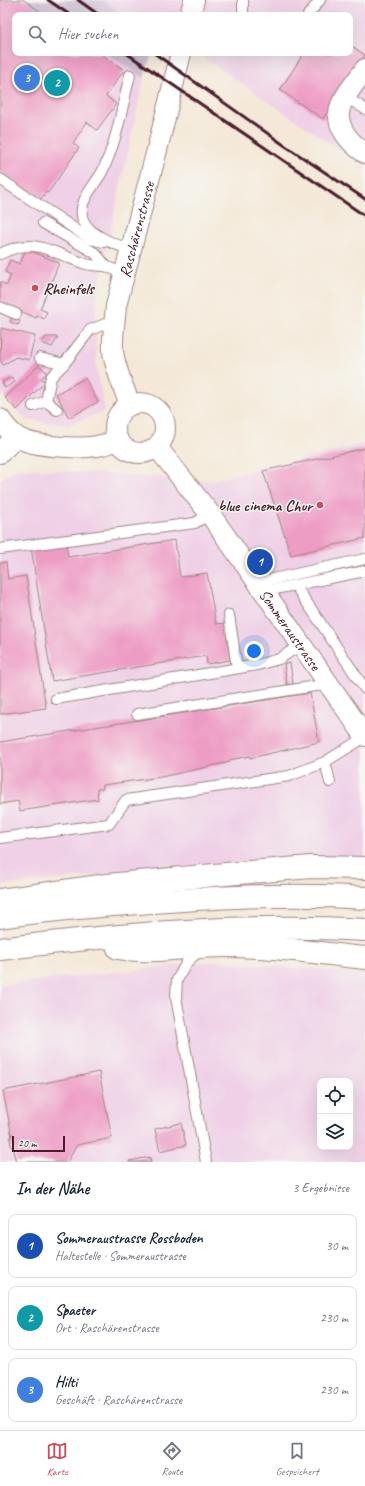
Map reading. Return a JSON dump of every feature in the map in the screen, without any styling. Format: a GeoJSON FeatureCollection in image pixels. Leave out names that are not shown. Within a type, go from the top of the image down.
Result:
{"type":"FeatureCollection","features":[{"type":"Feature","properties":{"kind":"highway"},"geometry":{"type":"LineString","coordinates":[[0,900],[107,885],[214,875],[311,867],[365,868]]}},
{"type":"Feature","properties":{"kind":"highway"},"geometry":{"type":"LineString","coordinates":[[0,917],[120,904],[222,897],[365,898]]}},
{"type":"Feature","properties":{"kind":"highway"},"geometry":{"type":"LineString","coordinates":[[0,949],[73,940],[230,929],[365,930]]}},
{"type":"Feature","properties":{"kind":"highway"},"geometry":{"type":"LineString","coordinates":[[73,940],[134,950],[203,947],[269,947],[365,958]]}},
{"type":"Feature","properties":{"kind":"street"},"geometry":{"type":"LineString","coordinates":[[191,12],[194,0]]}},
{"type":"Feature","properties":{"kind":"street","name":"Raschärenstrasse"},"geometry":{"type":"LineString","coordinates":[[130,405],[117,370],[114,352],[113,332],[116,306],[179,56]]}},
{"type":"Feature","properties":{"kind":"street"},"geometry":{"type":"LineString","coordinates":[[365,69],[341,105],[339,120],[345,135],[356,147],[365,153]]}},
{"type":"Feature","properties":{"kind":"street"},"geometry":{"type":"LineString","coordinates":[[136,403],[149,405],[160,412],[163,417],[165,424],[164,436],[157,447],[152,451],[139,454],[126,450],[117,440],[115,430],[117,420],[122,411],[130,405],[136,403]]}},
{"type":"Feature","properties":{"kind":"street"},"geometry":{"type":"LineString","coordinates":[[0,419],[7,429],[16,437],[26,442],[88,447],[99,446],[117,440]]}},
{"type":"Feature","properties":{"kind":"street"},"geometry":{"type":"LineString","coordinates":[[0,453],[16,437]]}},
{"type":"Feature","properties":{"kind":"street","name":"Sommeraustrasse"},"geometry":{"type":"LineString","coordinates":[[157,447],[210,514],[262,586],[365,736]]}},
{"type":"Feature","properties":{"kind":"lane"},"geometry":{"type":"LineString","coordinates":[[243,0],[243,12]]}},
{"type":"Feature","properties":{"kind":"lane"},"geometry":{"type":"LineString","coordinates":[[310,12],[320,0]]}},
{"type":"Feature","properties":{"kind":"lane"},"geometry":{"type":"LineString","coordinates":[[130,75],[110,153],[101,174],[87,195],[82,209],[84,223],[91,231],[112,243],[131,250]]}},
{"type":"Feature","properties":{"kind":"lane"},"geometry":{"type":"LineString","coordinates":[[346,97],[365,109]]}},
{"type":"Feature","properties":{"kind":"lane"},"geometry":{"type":"LineString","coordinates":[[0,179],[90,239],[112,243]]}},
{"type":"Feature","properties":{"kind":"lane"},"geometry":{"type":"LineString","coordinates":[[43,223],[95,254],[106,266]]}},
{"type":"Feature","properties":{"kind":"lane"},"geometry":{"type":"LineString","coordinates":[[0,254],[30,245],[43,247],[84,264],[106,266],[124,274]]}},
{"type":"Feature","properties":{"kind":"lane"},"geometry":{"type":"LineString","coordinates":[[0,307],[16,314]]}},
{"type":"Feature","properties":{"kind":"lane"},"geometry":{"type":"LineString","coordinates":[[46,401],[51,377],[64,364],[90,330],[115,320]]}},
{"type":"Feature","properties":{"kind":"lane"},"geometry":{"type":"LineString","coordinates":[[40,358],[64,364]]}},
{"type":"Feature","properties":{"kind":"lane"},"geometry":{"type":"LineString","coordinates":[[32,406],[46,401]]}},
{"type":"Feature","properties":{"kind":"lane"},"geometry":{"type":"LineString","coordinates":[[46,401],[57,410]]}},
{"type":"Feature","properties":{"kind":"lane"},"geometry":{"type":"LineString","coordinates":[[0,549],[195,523],[210,514]]}},
{"type":"Feature","properties":{"kind":"lane"},"geometry":{"type":"LineString","coordinates":[[262,586],[365,559]]}},
{"type":"Feature","properties":{"kind":"lane"},"geometry":{"type":"LineString","coordinates":[[262,586],[295,585],[365,571]]}},
{"type":"Feature","properties":{"kind":"lane"},"geometry":{"type":"LineString","coordinates":[[295,585],[365,689]]}},
{"type":"Feature","properties":{"kind":"lane"},"geometry":{"type":"LineString","coordinates":[[229,615],[237,668]]}},
{"type":"Feature","properties":{"kind":"lane"},"geometry":{"type":"LineString","coordinates":[[56,699],[258,665],[279,658],[302,644]]}},
{"type":"Feature","properties":{"kind":"lane"},"geometry":{"type":"LineString","coordinates":[[137,714],[329,684]]}},
{"type":"Feature","properties":{"kind":"lane"},"geometry":{"type":"LineString","coordinates":[[0,838],[109,824],[126,800],[289,776],[325,762],[365,736]]}},
{"type":"Feature","properties":{"kind":"lane"},"geometry":{"type":"LineString","coordinates":[[325,762],[330,782]]}},
{"type":"Feature","properties":{"kind":"lane"},"geometry":{"type":"LineString","coordinates":[[203,947],[187,962],[177,980],[176,997],[206,1162]]}},
{"type":"Feature","properties":{"kind":"shaded area"},"geometry":{"type":"Polygon","coordinates":[[[0,0],[22,0],[41,12],[12,12],[12,56],[110,56],[144,78],[96,297],[96,365],[105,411],[68,425],[26,420],[0,392],[0,0]]]}},
{"type":"Feature","properties":{"kind":"shaded area"},"geometry":{"type":"Polygon","coordinates":[[[22,0],[104,0],[119,12],[41,12],[22,0]]]}},
{"type":"Feature","properties":{"kind":"shaded area"},"geometry":{"type":"Polygon","coordinates":[[[105,0],[365,0],[365,167],[200,56],[353,56],[353,12],[119,12],[105,0]]]}},
{"type":"Feature","properties":{"kind":"shaded area"},"geometry":{"type":"Polygon","coordinates":[[[110,56],[151,56],[144,78],[110,56]]]}},
{"type":"Feature","properties":{"kind":"shaded area"},"geometry":{"type":"Polygon","coordinates":[[[365,444],[365,860],[196,865],[0,886],[0,480],[19,468],[210,481],[365,444]]]}},
{"type":"Feature","properties":{"kind":"shaded area"},"geometry":{"type":"Polygon","coordinates":[[[214,961],[365,974],[365,1162],[0,1162],[0,985],[214,961]]]}},
{"type":"Feature","properties":{"kind":"building"},"geometry":{"type":"Polygon","coordinates":[[[0,0],[24,0],[41,12],[12,12],[12,56],[104,56],[124,70],[106,96],[116,104],[97,130],[87,122],[73,143],[79,148],[48,193],[46,192],[40,200],[0,173],[0,0]]]}},
{"type":"Feature","properties":{"kind":"building"},"geometry":{"type":"Polygon","coordinates":[[[353,47],[365,55],[323,119],[280,90],[302,56],[353,56],[353,47]]]}},
{"type":"Feature","properties":{"kind":"building"},"geometry":{"type":"Polygon","coordinates":[[[26,249],[59,263],[40,309],[47,312],[44,319],[37,315],[36,318],[0,302],[0,282],[7,285],[11,275],[5,272],[10,260],[20,264],[26,249]]]}},
{"type":"Feature","properties":{"kind":"building"},"geometry":{"type":"Polygon","coordinates":[[[12,318],[20,321],[18,325],[10,322],[12,318]]]}},
{"type":"Feature","properties":{"kind":"building"},"geometry":{"type":"Polygon","coordinates":[[[1,328],[35,336],[29,360],[16,357],[3,365],[0,360],[1,328]]]}},
{"type":"Feature","properties":{"kind":"building"},"geometry":{"type":"Polygon","coordinates":[[[46,337],[58,337],[52,347],[42,343],[46,337]]]}},
{"type":"Feature","properties":{"kind":"building"},"geometry":{"type":"Polygon","coordinates":[[[39,365],[47,373],[41,378],[45,382],[17,410],[5,398],[39,365]]]}},
{"type":"Feature","properties":{"kind":"building"},"geometry":{"type":"Polygon","coordinates":[[[12,377],[15,382],[5,388],[2,382],[12,377]]]}},
{"type":"Feature","properties":{"kind":"building"},"geometry":{"type":"Polygon","coordinates":[[[85,378],[98,402],[69,418],[56,394],[85,378]]]}},
{"type":"Feature","properties":{"kind":"building","name":"blue cinema Chur"},"geometry":{"type":"Polygon","coordinates":[[[365,448],[365,538],[291,555],[263,471],[365,448]]]}},
{"type":"Feature","properties":{"kind":"building"},"geometry":{"type":"Polygon","coordinates":[[[175,540],[180,577],[207,573],[216,624],[225,623],[230,660],[207,664],[206,656],[52,681],[31,547],[66,542],[68,557],[175,540]]]}},
{"type":"Feature","properties":{"kind":"building"},"geometry":{"type":"Polygon","coordinates":[[[6,562],[8,579],[26,576],[46,708],[0,714],[0,563],[6,562]]]}},
{"type":"Feature","properties":{"kind":"building"},"geometry":{"type":"Polygon","coordinates":[[[290,663],[293,684],[287,685],[284,664],[290,663]]]}},
{"type":"Feature","properties":{"kind":"building"},"geometry":{"type":"Polygon","coordinates":[[[310,693],[319,742],[250,758],[250,756],[229,760],[230,762],[161,777],[103,785],[103,789],[97,789],[98,799],[20,811],[18,801],[0,804],[0,742],[310,693]]]}},
{"type":"Feature","properties":{"kind":"building"},"geometry":{"type":"Polygon","coordinates":[[[99,1072],[112,1138],[77,1145],[67,1162],[17,1162],[13,1147],[11,1147],[10,1138],[12,1137],[3,1091],[99,1072]]]}},
{"type":"Feature","properties":{"kind":"building"},"geometry":{"type":"Polygon","coordinates":[[[181,1123],[186,1145],[160,1151],[155,1129],[181,1123]]]}},
{"type":"Feature","properties":{"kind":"building"},"geometry":{"type":"Polygon","coordinates":[[[150,1157],[151,1162],[129,1162],[129,1161],[150,1157]]]}},
{"type":"Feature","properties":{"kind":"railway"},"geometry":{"type":"LineString","coordinates":[[48,0],[66,12]]}},
{"type":"Feature","properties":{"kind":"railway"},"geometry":{"type":"LineString","coordinates":[[78,0],[95,12]]}},
{"type":"Feature","properties":{"kind":"railway"},"geometry":{"type":"LineString","coordinates":[[130,56],[365,216]]}},
{"type":"Feature","properties":{"kind":"railway"},"geometry":{"type":"LineString","coordinates":[[158,56],[284,145],[365,199]]}},
{"type":"Feature","properties":{"kind":"place","name":"Hilti"},"geometry":{"type":"Point","coordinates":[27,78]}},
{"type":"Feature","properties":{"kind":"place","name":"Spaeter"},"geometry":{"type":"Point","coordinates":[57,83]}},
{"type":"Feature","properties":{"kind":"place","name":"Rheinfels"},"geometry":{"type":"Point","coordinates":[35,288]}},
{"type":"Feature","properties":{"kind":"place","name":"blue cinema Chur"},"geometry":{"type":"Point","coordinates":[320,505]}},
{"type":"Feature","properties":{"kind":"place","name":"Sommeraustrasse Rossboden"},"geometry":{"type":"Point","coordinates":[260,562]}}]}
